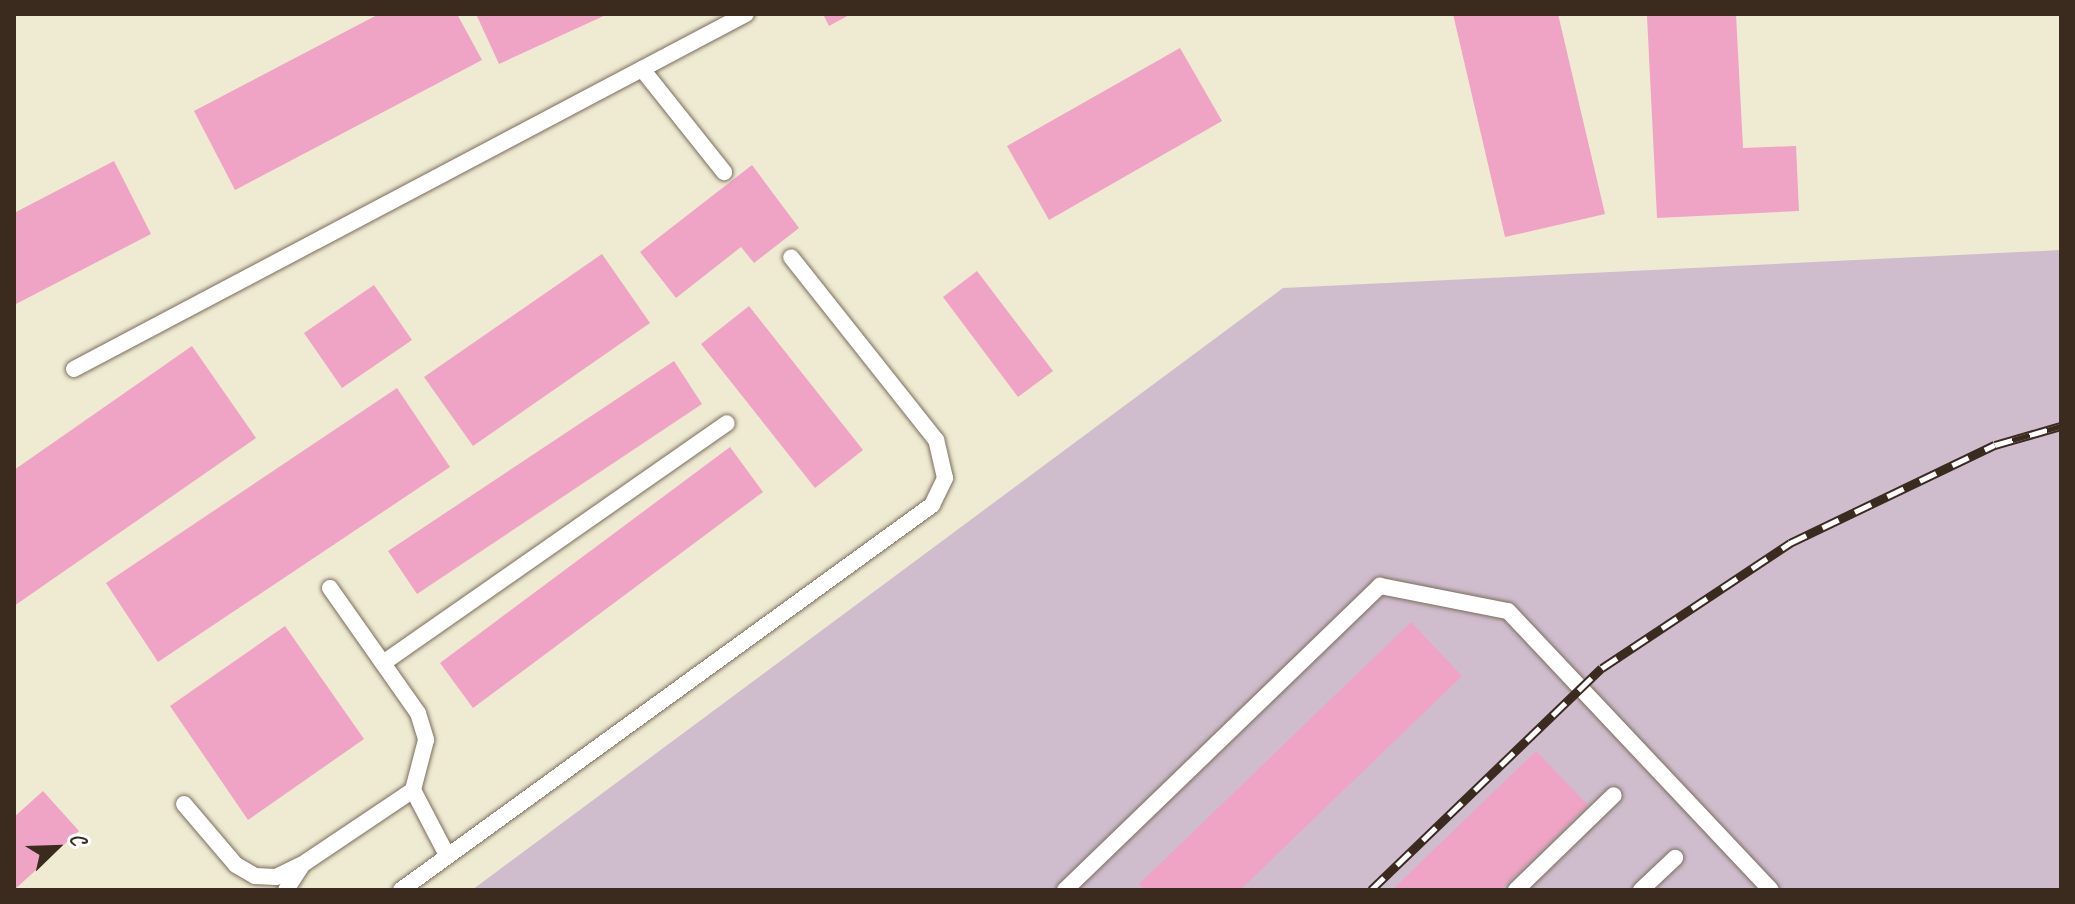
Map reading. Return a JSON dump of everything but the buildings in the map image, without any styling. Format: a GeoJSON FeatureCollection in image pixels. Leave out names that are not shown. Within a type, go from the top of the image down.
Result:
{"type":"FeatureCollection","features":[{"type":"Feature","properties":{"kind":"lane"},"geometry":{"type":"LineString","coordinates":[[74,369],[746,14]]}},
{"type":"Feature","properties":{"kind":"lane"},"geometry":{"type":"LineString","coordinates":[[642,69],[724,172]]}},
{"type":"Feature","properties":{"kind":"lane"},"geometry":{"type":"LineString","coordinates":[[401,890],[932,505],[945,478],[936,440],[791,257]]}},
{"type":"Feature","properties":{"kind":"lane"},"geometry":{"type":"LineString","coordinates":[[383,663],[727,423]]}},
{"type":"Feature","properties":{"kind":"lane"},"geometry":{"type":"LineString","coordinates":[[1065,890],[1380,586],[1508,611],[1771,890]]}},
{"type":"Feature","properties":{"kind":"lane"},"geometry":{"type":"LineString","coordinates":[[184,804],[236,865],[255,876],[276,877],[303,864],[413,790],[426,740],[418,713],[330,588]]}},
{"type":"Feature","properties":{"kind":"lane"},"geometry":{"type":"LineString","coordinates":[[413,790],[447,855]]}},
{"type":"Feature","properties":{"kind":"lane"},"geometry":{"type":"LineString","coordinates":[[1516,890],[1614,795]]}},
{"type":"Feature","properties":{"kind":"lane"},"geometry":{"type":"LineString","coordinates":[[1641,890],[1675,858]]}},
{"type":"Feature","properties":{"kind":"lane"},"geometry":{"type":"LineString","coordinates":[[286,890],[303,864]]}},
{"type":"Feature","properties":{"kind":"shaded area"},"geometry":{"type":"Polygon","coordinates":[[[2061,250],[2061,890],[472,890],[1283,288],[2061,250]]]}},
{"type":"Feature","properties":{"kind":"railway"},"geometry":{"type":"LineString","coordinates":[[1371,890],[1602,668],[1790,543],[1995,445],[2061,426]]}}]}
